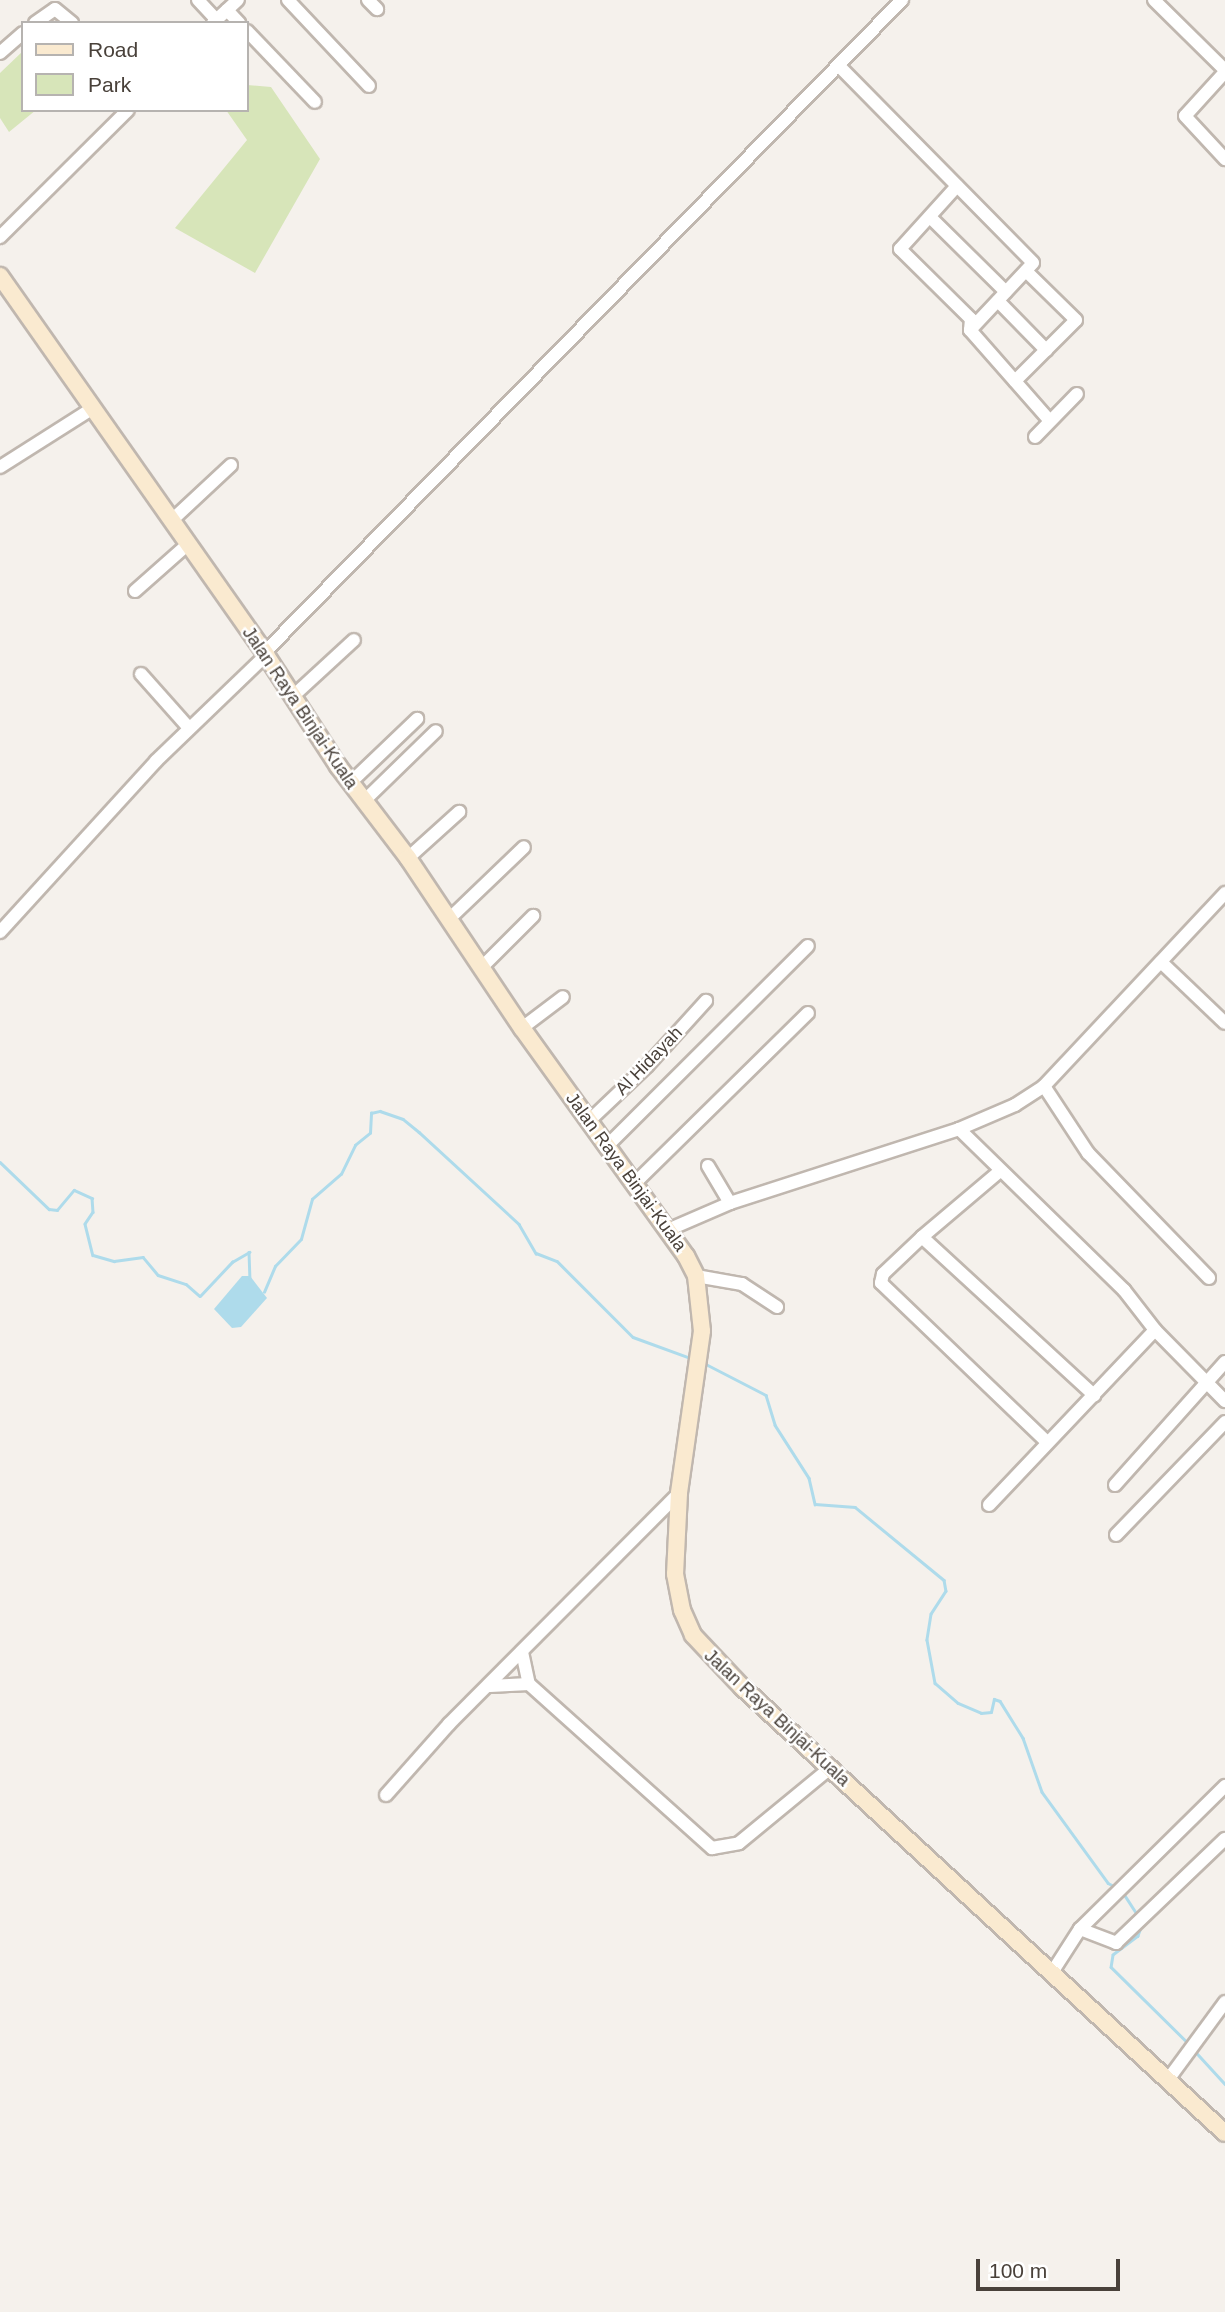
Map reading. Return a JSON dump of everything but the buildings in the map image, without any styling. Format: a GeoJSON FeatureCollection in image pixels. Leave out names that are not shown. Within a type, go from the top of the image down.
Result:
{"type":"FeatureCollection","features":[{"type":"Feature","properties":{"kind":"main road","name":"Jalan Raya Binjai-Kuala"},"geometry":{"type":"LineString","coordinates":[[0,276],[265,654],[350,783],[408,858],[522,1028],[670,1229],[696,1276],[702,1331],[679,1493],[675,1574],[682,1610],[693,1635],[706,1654],[829,1769],[959,1884],[1051,1973],[1225,2133]]}},
{"type":"Feature","properties":{"kind":"street"},"geometry":{"type":"LineString","coordinates":[[198,0],[214,21],[238,0]]}},
{"type":"Feature","properties":{"kind":"street"},"geometry":{"type":"LineString","coordinates":[[288,0],[369,86]]}},
{"type":"Feature","properties":{"kind":"street"},"geometry":{"type":"LineString","coordinates":[[0,932],[189,728],[265,654],[902,0]]}},
{"type":"Feature","properties":{"kind":"street"},"geometry":{"type":"LineString","coordinates":[[1154,0],[1225,71],[1185,116],[1225,159]]}},
{"type":"Feature","properties":{"kind":"street"},"geometry":{"type":"LineString","coordinates":[[38,21],[55,9],[70,21]]}},
{"type":"Feature","properties":{"kind":"street"},"geometry":{"type":"LineString","coordinates":[[227,10],[237,21]]}},
{"type":"Feature","properties":{"kind":"street"},"geometry":{"type":"LineString","coordinates":[[248,32],[314,102]]}},
{"type":"Feature","properties":{"kind":"street"},"geometry":{"type":"LineString","coordinates":[[0,52],[21,35]]}},
{"type":"Feature","properties":{"kind":"street"},"geometry":{"type":"LineString","coordinates":[[839,66],[1033,264],[970,330]]}},
{"type":"Feature","properties":{"kind":"street"},"geometry":{"type":"LineString","coordinates":[[0,237],[126,112]]}},
{"type":"Feature","properties":{"kind":"street"},"geometry":{"type":"LineString","coordinates":[[957,186],[931,218],[900,249],[971,319],[970,330],[1050,421]]}},
{"type":"Feature","properties":{"kind":"street"},"geometry":{"type":"LineString","coordinates":[[931,218],[1002,296],[1046,350]]}},
{"type":"Feature","properties":{"kind":"street"},"geometry":{"type":"LineString","coordinates":[[1015,381],[1076,320],[1026,271]]}},
{"type":"Feature","properties":{"kind":"street"},"geometry":{"type":"LineString","coordinates":[[1035,437],[1077,394]]}},
{"type":"Feature","properties":{"kind":"street"},"geometry":{"type":"LineString","coordinates":[[0,467],[93,408]]}},
{"type":"Feature","properties":{"kind":"street"},"geometry":{"type":"LineString","coordinates":[[171,521],[231,465]]}},
{"type":"Feature","properties":{"kind":"street"},"geometry":{"type":"LineString","coordinates":[[135,591],[187,545]]}},
{"type":"Feature","properties":{"kind":"street"},"geometry":{"type":"LineString","coordinates":[[292,697],[354,640]]}},
{"type":"Feature","properties":{"kind":"street"},"geometry":{"type":"LineString","coordinates":[[141,674],[189,728]]}},
{"type":"Feature","properties":{"kind":"street"},"geometry":{"type":"LineString","coordinates":[[350,783],[416,719]]}},
{"type":"Feature","properties":{"kind":"street"},"geometry":{"type":"LineString","coordinates":[[364,801],[430,741],[436,731]]}},
{"type":"Feature","properties":{"kind":"street"},"geometry":{"type":"LineString","coordinates":[[408,858],[459,812]]}},
{"type":"Feature","properties":{"kind":"street"},"geometry":{"type":"LineString","coordinates":[[448,920],[524,847]]}},
{"type":"Feature","properties":{"kind":"street"},"geometry":{"type":"LineString","coordinates":[[670,1229],[730,1203],[958,1129],[1015,1105],[1044,1086],[1225,893]]}},
{"type":"Feature","properties":{"kind":"street"},"geometry":{"type":"LineString","coordinates":[[481,968],[533,916]]}},
{"type":"Feature","properties":{"kind":"street"},"geometry":{"type":"LineString","coordinates":[[608,1145],[808,946]]}},
{"type":"Feature","properties":{"kind":"street"},"geometry":{"type":"LineString","coordinates":[[1161,962],[1225,1023]]}},
{"type":"Feature","properties":{"kind":"street"},"geometry":{"type":"LineString","coordinates":[[522,1028],[563,997]]}},
{"type":"Feature","properties":{"kind":"street","name":"Al Hidayah"},"geometry":{"type":"LineString","coordinates":[[590,1120],[647,1066],[706,1001]]}},
{"type":"Feature","properties":{"kind":"street"},"geometry":{"type":"LineString","coordinates":[[636,1182],[808,1013]]}},
{"type":"Feature","properties":{"kind":"street"},"geometry":{"type":"LineString","coordinates":[[1044,1086],[1088,1153],[1209,1278]]}},
{"type":"Feature","properties":{"kind":"street"},"geometry":{"type":"LineString","coordinates":[[958,1129],[1124,1290],[1155,1330],[1225,1401]]}},
{"type":"Feature","properties":{"kind":"street"},"geometry":{"type":"LineString","coordinates":[[709,1166],[730,1203]]}},
{"type":"Feature","properties":{"kind":"street"},"geometry":{"type":"LineString","coordinates":[[1000,1171],[922,1237],[883,1274],[881,1283],[1047,1442]]}},
{"type":"Feature","properties":{"kind":"street"},"geometry":{"type":"LineString","coordinates":[[922,1237],[1094,1395]]}},
{"type":"Feature","properties":{"kind":"street"},"geometry":{"type":"LineString","coordinates":[[696,1276],[743,1284],[777,1307]]}},
{"type":"Feature","properties":{"kind":"street"},"geometry":{"type":"LineString","coordinates":[[989,1505],[1155,1330]]}},
{"type":"Feature","properties":{"kind":"street"},"geometry":{"type":"LineString","coordinates":[[1115,1485],[1225,1362]]}},
{"type":"Feature","properties":{"kind":"street"},"geometry":{"type":"LineString","coordinates":[[1116,1535],[1225,1422]]}},
{"type":"Feature","properties":{"kind":"street"},"geometry":{"type":"LineString","coordinates":[[386,1795],[679,1493]]}},
{"type":"Feature","properties":{"kind":"street"},"geometry":{"type":"LineString","coordinates":[[522,1652],[528,1684],[712,1848],[739,1843],[829,1769]]}},
{"type":"Feature","properties":{"kind":"street"},"geometry":{"type":"LineString","coordinates":[[490,1686],[528,1684]]}},
{"type":"Feature","properties":{"kind":"street"},"geometry":{"type":"LineString","coordinates":[[1051,1973],[1080,1928],[1225,1786]]}},
{"type":"Feature","properties":{"kind":"street"},"geometry":{"type":"LineString","coordinates":[[1080,1928],[1116,1943],[1225,1839]]}},
{"type":"Feature","properties":{"kind":"street"},"geometry":{"type":"LineString","coordinates":[[1167,2081],[1225,2002]]}},
{"type":"Feature","properties":{"kind":"green space"},"geometry":{"type":"Polygon","coordinates":[[[21,53],[21,112],[34,112],[9,132],[0,118],[0,73],[21,53]]]}},
{"type":"Feature","properties":{"kind":"green space"},"geometry":{"type":"Polygon","coordinates":[[[248,85],[271,87],[320,159],[255,273],[175,228],[247,140],[227,112],[248,112],[248,85]]]}},
{"type":"Feature","properties":{"kind":"water"},"geometry":{"type":"Polygon","coordinates":[[[242,1276],[250,1276],[267,1298],[241,1327],[232,1328],[214,1309],[242,1276]]]}},
{"type":"Feature","properties":{"kind":"waterway"},"geometry":{"type":"LineString","coordinates":[[264,1292],[275,1266],[301,1239],[312,1199],[341,1174],[355,1145],[370,1133],[371,1113],[380,1111],[403,1119],[419,1132],[519,1224],[536,1253],[557,1261],[633,1337],[693,1359]]}},
{"type":"Feature","properties":{"kind":"waterway"},"geometry":{"type":"LineString","coordinates":[[0,1162],[49,1209],[57,1210],[74,1190],[92,1198],[93,1212],[85,1224],[93,1255],[114,1261],[143,1257],[158,1275],[186,1284],[200,1296],[232,1262],[249,1252],[250,1279]]}},
{"type":"Feature","properties":{"kind":"waterway"},"geometry":{"type":"LineString","coordinates":[[702,1362],[766,1395],[775,1425],[809,1478],[815,1504],[855,1507],[944,1580],[946,1591],[931,1614],[927,1640],[935,1683],[958,1703],[981,1713],[991,1712],[994,1699],[1000,1701],[1023,1738],[1042,1792],[1108,1883],[1116,1887]]}},
{"type":"Feature","properties":{"kind":"waterway"},"geometry":{"type":"LineString","coordinates":[[1124,1894],[1139,1917]]}},
{"type":"Feature","properties":{"kind":"waterway"},"geometry":{"type":"LineString","coordinates":[[1143,1922],[1138,1936],[1113,1955],[1111,1967],[1190,2045]]}},
{"type":"Feature","properties":{"kind":"waterway"},"geometry":{"type":"LineString","coordinates":[[1194,2050],[1225,2084]]}}]}
